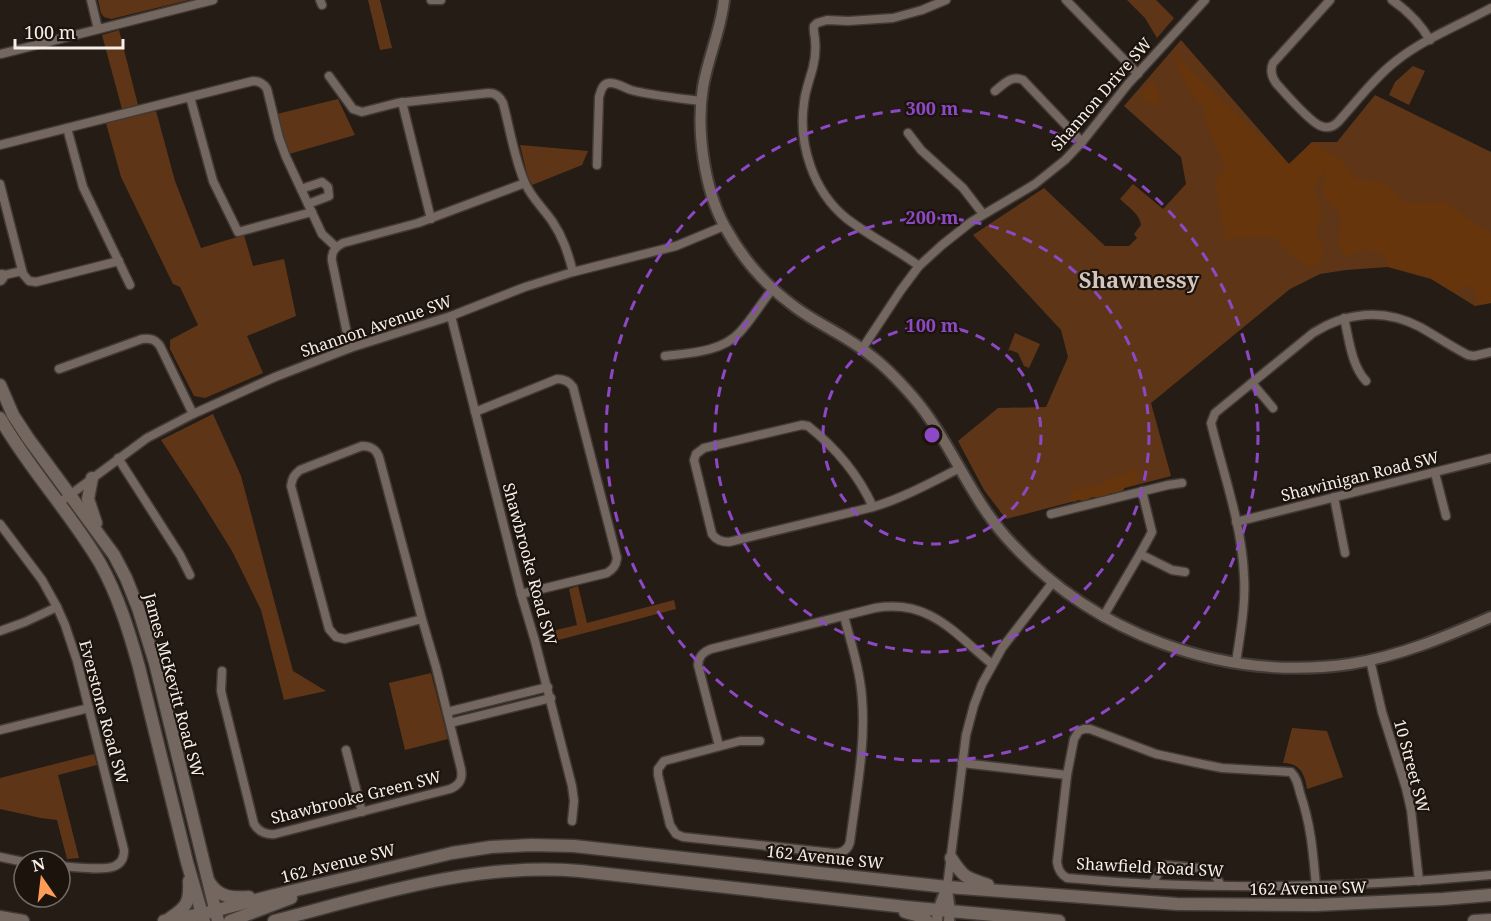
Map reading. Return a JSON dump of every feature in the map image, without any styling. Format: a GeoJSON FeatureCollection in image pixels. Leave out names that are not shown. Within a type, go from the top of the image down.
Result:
{"type":"FeatureCollection","features":[{"type":"Feature","properties":{"kind":"main road","name":"James McKevitt Road SW"},"geometry":{"type":"LineString","coordinates":[[0,385],[21,427],[114,555],[126,578],[155,663],[216,916]]}},
{"type":"Feature","properties":{"kind":"main road","name":"James McKevitt Road SW"},"geometry":{"type":"LineString","coordinates":[[0,418],[98,560],[123,613],[139,667],[203,919]]}},
{"type":"Feature","properties":{"kind":"main road"},"geometry":{"type":"LineString","coordinates":[[92,478],[88,499],[100,535]]}},
{"type":"Feature","properties":{"kind":"main road","name":"162 Avenue SW"},"geometry":{"type":"LineString","coordinates":[[216,916],[271,896],[452,853],[510,845],[601,849],[947,887],[1177,904],[1252,906],[1347,904],[1443,900],[1491,895]]}},
{"type":"Feature","properties":{"kind":"main road"},"geometry":{"type":"LineString","coordinates":[[951,858],[962,875],[970,880],[1009,892]]}},
{"type":"Feature","properties":{"kind":"main road"},"geometry":{"type":"LineString","coordinates":[[165,921],[182,910],[188,901],[188,862]]}},
{"type":"Feature","properties":{"kind":"main road"},"geometry":{"type":"LineString","coordinates":[[274,921],[446,878],[533,869],[580,871],[875,903],[944,916],[1059,921]]}},
{"type":"Feature","properties":{"kind":"main road"},"geometry":{"type":"LineString","coordinates":[[207,879],[216,892],[223,895],[271,896]]}},
{"type":"Feature","properties":{"kind":"main road"},"geometry":{"type":"LineString","coordinates":[[230,921],[334,881]]}},
{"type":"Feature","properties":{"kind":"main road"},"geometry":{"type":"LineString","coordinates":[[875,903],[920,916],[927,921]]}},
{"type":"Feature","properties":{"kind":"main road"},"geometry":{"type":"LineString","coordinates":[[165,921],[216,916]]}},
{"type":"Feature","properties":{"kind":"main road"},"geometry":{"type":"LineString","coordinates":[[0,917],[23,921]]}},
{"type":"Feature","properties":{"kind":"main road"},"geometry":{"type":"LineString","coordinates":[[1474,921],[1491,920]]}},
{"type":"Feature","properties":{"kind":"street"},"geometry":{"type":"LineString","coordinates":[[91,0],[98,29]]}},
{"type":"Feature","properties":{"kind":"street"},"geometry":{"type":"LineString","coordinates":[[0,54],[213,0]]}},
{"type":"Feature","properties":{"kind":"street"},"geometry":{"type":"LineString","coordinates":[[431,0],[441,0]]}},
{"type":"Feature","properties":{"kind":"street"},"geometry":{"type":"LineString","coordinates":[[724,0],[701,101],[701,136],[705,168],[724,226],[747,261],[772,290],[809,317],[870,354],[904,386],[936,426],[975,495],[1004,535],[1053,582],[1103,617],[1142,636],[1193,654],[1236,663],[1290,667],[1349,664],[1407,651],[1491,617]]}},
{"type":"Feature","properties":{"kind":"street"},"geometry":{"type":"LineString","coordinates":[[919,266],[846,218],[828,199],[819,185],[806,152],[802,124],[804,100],[814,64],[814,30],[817,22],[893,18],[946,0]]}},
{"type":"Feature","properties":{"kind":"street"},"geometry":{"type":"LineString","coordinates":[[1066,0],[1138,74]]}},
{"type":"Feature","properties":{"kind":"street","name":"Shannon Drive SW"},"geometry":{"type":"LineString","coordinates":[[862,349],[919,266],[958,231],[1035,184],[1065,160],[1205,0]]}},
{"type":"Feature","properties":{"kind":"street"},"geometry":{"type":"LineString","coordinates":[[1330,0],[1271,68],[1276,83],[1318,126],[1325,128],[1335,125],[1379,76],[1407,53],[1491,8]]}},
{"type":"Feature","properties":{"kind":"street"},"geometry":{"type":"LineString","coordinates":[[1392,0],[1410,14],[1430,40]]}},
{"type":"Feature","properties":{"kind":"street"},"geometry":{"type":"LineString","coordinates":[[329,76],[357,111],[367,112],[402,102],[489,93],[497,95],[503,103],[525,183],[559,233],[573,272]]}},
{"type":"Feature","properties":{"kind":"street"},"geometry":{"type":"LineString","coordinates":[[995,91],[1010,79],[1023,80],[1082,142]]}},
{"type":"Feature","properties":{"kind":"street"},"geometry":{"type":"LineString","coordinates":[[0,145],[253,81],[262,83],[267,89],[279,138],[301,189],[322,234],[336,247]]}},
{"type":"Feature","properties":{"kind":"street"},"geometry":{"type":"LineString","coordinates":[[597,165],[599,97],[605,84],[615,83],[630,90],[648,94],[701,101]]}},
{"type":"Feature","properties":{"kind":"street"},"geometry":{"type":"LineString","coordinates":[[190,97],[213,181],[238,232],[310,208],[329,196],[328,187],[322,182],[301,189]]}},
{"type":"Feature","properties":{"kind":"street"},"geometry":{"type":"LineString","coordinates":[[402,102],[431,219]]}},
{"type":"Feature","properties":{"kind":"street"},"geometry":{"type":"LineString","coordinates":[[67,128],[83,187],[130,285]]}},
{"type":"Feature","properties":{"kind":"street"},"geometry":{"type":"LineString","coordinates":[[908,133],[921,150],[963,188],[983,214]]}},
{"type":"Feature","properties":{"kind":"street"},"geometry":{"type":"LineString","coordinates":[[350,348],[331,256],[336,247],[343,243],[431,219],[525,183]]}},
{"type":"Feature","properties":{"kind":"street"},"geometry":{"type":"LineString","coordinates":[[0,184],[22,271],[27,279],[36,282],[118,261]]}},
{"type":"Feature","properties":{"kind":"street","name":"Shannon Avenue SW"},"geometry":{"type":"LineString","coordinates":[[60,503],[147,438],[193,414],[275,377],[350,348],[452,316],[525,287],[573,272],[676,246],[724,226]]}},
{"type":"Feature","properties":{"kind":"street"},"geometry":{"type":"LineString","coordinates":[[1,277],[22,271]]}},
{"type":"Feature","properties":{"kind":"street"},"geometry":{"type":"LineString","coordinates":[[665,356],[706,350],[734,338],[772,290]]}},
{"type":"Feature","properties":{"kind":"street"},"geometry":{"type":"LineString","coordinates":[[1236,663],[1244,597],[1243,560],[1236,522],[1211,423],[1215,413],[1313,333],[1344,318],[1366,314],[1385,315],[1407,321],[1471,356],[1491,352]]}},
{"type":"Feature","properties":{"kind":"street","name":"Shawbrooke Road SW"},"geometry":{"type":"LineString","coordinates":[[452,316],[521,594],[548,687],[572,786],[574,801],[572,820]]}},
{"type":"Feature","properties":{"kind":"street"},"geometry":{"type":"LineString","coordinates":[[1344,318],[1357,368],[1366,381]]}},
{"type":"Feature","properties":{"kind":"street"},"geometry":{"type":"LineString","coordinates":[[59,369],[142,339],[153,339],[160,346],[193,414]]}},
{"type":"Feature","properties":{"kind":"street"},"geometry":{"type":"LineString","coordinates":[[476,412],[557,379],[571,383],[617,558],[615,566],[607,573],[521,594]]}},
{"type":"Feature","properties":{"kind":"street"},"geometry":{"type":"LineString","coordinates":[[1251,382],[1273,408]]}},
{"type":"Feature","properties":{"kind":"street"},"geometry":{"type":"LineString","coordinates":[[873,507],[855,474],[836,451],[808,426],[802,425],[704,448],[696,454],[694,460],[712,534],[718,541],[723,542],[873,507],[912,492],[960,468]]}},
{"type":"Feature","properties":{"kind":"street"},"geometry":{"type":"LineString","coordinates":[[422,619],[345,639],[336,637],[331,632],[291,486],[293,478],[300,470],[362,446],[376,451],[379,457],[450,723],[550,698]]}},
{"type":"Feature","properties":{"kind":"street"},"geometry":{"type":"LineString","coordinates":[[118,458],[180,555],[190,575]]}},
{"type":"Feature","properties":{"kind":"street","name":"Shawinigan Road SW"},"geometry":{"type":"LineString","coordinates":[[1236,522],[1491,458]]}},
{"type":"Feature","properties":{"kind":"street"},"geometry":{"type":"LineString","coordinates":[[1435,472],[1446,516]]}},
{"type":"Feature","properties":{"kind":"street"},"geometry":{"type":"LineString","coordinates":[[1051,514],[1182,483]]}},
{"type":"Feature","properties":{"kind":"street"},"geometry":{"type":"LineString","coordinates":[[1103,617],[1152,532],[1142,491]]}},
{"type":"Feature","properties":{"kind":"street"},"geometry":{"type":"LineString","coordinates":[[1334,497],[1345,553]]}},
{"type":"Feature","properties":{"kind":"street","name":"Everstone Road SW"},"geometry":{"type":"LineString","coordinates":[[0,524],[42,580],[57,607],[71,641],[124,850],[121,862],[111,867],[72,867]]}},
{"type":"Feature","properties":{"kind":"street"},"geometry":{"type":"LineString","coordinates":[[1140,554],[1172,570],[1185,572]]}},
{"type":"Feature","properties":{"kind":"street"},"geometry":{"type":"LineString","coordinates":[[944,916],[962,764],[972,712],[992,664],[1007,640],[1053,582]]}},
{"type":"Feature","properties":{"kind":"street"},"geometry":{"type":"LineString","coordinates":[[719,746],[699,665],[702,653],[711,649],[844,616],[896,606],[916,609],[946,624],[992,664]]}},
{"type":"Feature","properties":{"kind":"street"},"geometry":{"type":"LineString","coordinates":[[0,631],[57,607]]}},
{"type":"Feature","properties":{"kind":"street"},"geometry":{"type":"LineString","coordinates":[[760,741],[740,741],[667,759],[661,764],[658,775],[670,825],[676,834],[683,837],[834,853],[845,850],[850,842],[863,723],[862,694],[844,616]]}},
{"type":"Feature","properties":{"kind":"street","name":"10 Street SW"},"geometry":{"type":"LineString","coordinates":[[1370,660],[1382,712],[1411,810],[1419,881]]}},
{"type":"Feature","properties":{"kind":"street","name":"Shawbrooke Green SW"},"geometry":{"type":"LineString","coordinates":[[222,671],[221,692],[255,824],[264,833],[272,834],[362,812],[459,785],[462,777],[461,769],[450,723]]}},
{"type":"Feature","properties":{"kind":"street"},"geometry":{"type":"LineString","coordinates":[[447,712],[548,687]]}},
{"type":"Feature","properties":{"kind":"street"},"geometry":{"type":"LineString","coordinates":[[0,730],[89,708]]}},
{"type":"Feature","properties":{"kind":"street"},"geometry":{"type":"LineString","coordinates":[[962,764],[1067,775],[1075,736],[1079,731],[1087,729],[1156,754],[1197,764],[1222,768],[1291,772],[1296,779],[1309,823],[1313,842],[1316,885]]}},
{"type":"Feature","properties":{"kind":"street"},"geometry":{"type":"LineString","coordinates":[[346,750],[362,812]]}},
{"type":"Feature","properties":{"kind":"street","name":"Shawfield Road SW"},"geometry":{"type":"LineString","coordinates":[[1067,775],[1057,862],[1060,873],[1066,878],[1152,884],[1316,885],[1419,881],[1491,875]]}},
{"type":"Feature","properties":{"kind":"street"},"geometry":{"type":"LineString","coordinates":[[1152,884],[1163,865],[1211,869],[1221,885]]}},
{"type":"Feature","properties":{"kind":"shaded area"},"geometry":{"type":"Polygon","coordinates":[[[98,0],[189,0],[111,19],[104,17],[101,13],[98,0]]]}},
{"type":"Feature","properties":{"kind":"shaded area"},"geometry":{"type":"Polygon","coordinates":[[[368,0],[380,0],[392,48],[380,50],[368,0]]]}},
{"type":"Feature","properties":{"kind":"shaded area"},"geometry":{"type":"Polygon","coordinates":[[[1127,0],[1156,0],[1174,18],[1157,38],[1145,18],[1127,0]]]}},
{"type":"Feature","properties":{"kind":"shaded area"},"geometry":{"type":"Polygon","coordinates":[[[119,30],[138,105],[122,109],[102,35],[119,30]]]}},
{"type":"Feature","properties":{"kind":"shaded area"},"geometry":{"type":"Polygon","coordinates":[[[1181,40],[1289,164],[1312,142],[1337,142],[1375,95],[1491,152],[1491,303],[1475,306],[1431,279],[1388,267],[1320,274],[1290,289],[1151,403],[1171,476],[1006,519],[984,490],[958,441],[998,408],[1046,407],[1068,357],[1061,330],[973,235],[1044,188],[1105,246],[1129,246],[1137,238],[1134,234],[1141,225],[1136,214],[1120,199],[1133,184],[1163,209],[1186,184],[1181,157],[1124,106],[1181,40]]]}},
{"type":"Feature","properties":{"kind":"shaded area"},"geometry":{"type":"Polygon","coordinates":[[[1171,51],[1289,164],[1312,142],[1339,158],[1357,179],[1385,183],[1405,203],[1445,201],[1480,227],[1491,232],[1491,303],[1478,305],[1474,289],[1466,285],[1455,293],[1431,278],[1388,267],[1384,255],[1364,248],[1347,257],[1339,247],[1341,214],[1324,199],[1326,168],[1314,187],[1322,213],[1317,230],[1323,249],[1320,264],[1309,268],[1285,249],[1275,237],[1225,240],[1216,187],[1219,173],[1226,169],[1208,128],[1203,107],[1188,89],[1171,51]]]}},
{"type":"Feature","properties":{"kind":"shaded area"},"geometry":{"type":"Polygon","coordinates":[[[1413,66],[1425,71],[1409,105],[1389,95],[1395,82],[1413,66]]]}},
{"type":"Feature","properties":{"kind":"shaded area"},"geometry":{"type":"Polygon","coordinates":[[[1150,81],[1157,88],[1156,92],[1160,97],[1158,104],[1145,101],[1142,92],[1150,81]]]}},
{"type":"Feature","properties":{"kind":"shaded area"},"geometry":{"type":"Polygon","coordinates":[[[338,99],[355,135],[289,154],[277,114],[338,99]]]}},
{"type":"Feature","properties":{"kind":"shaded area"},"geometry":{"type":"Polygon","coordinates":[[[156,111],[175,181],[201,248],[244,235],[253,266],[284,259],[296,316],[247,336],[263,373],[205,398],[194,396],[170,349],[170,340],[198,325],[180,287],[173,284],[121,177],[106,123],[156,111]]]}},
{"type":"Feature","properties":{"kind":"shaded area"},"geometry":{"type":"Polygon","coordinates":[[[520,145],[588,151],[582,165],[532,185],[520,145]]]}},
{"type":"Feature","properties":{"kind":"shaded area"},"geometry":{"type":"Polygon","coordinates":[[[1015,333],[1040,344],[1029,368],[1024,366],[1018,353],[1008,351],[1015,333]]]}},
{"type":"Feature","properties":{"kind":"shaded area"},"geometry":{"type":"Polygon","coordinates":[[[213,414],[241,476],[293,671],[326,691],[284,700],[261,610],[232,551],[161,440],[213,414]]]}},
{"type":"Feature","properties":{"kind":"shaded area"},"geometry":{"type":"Polygon","coordinates":[[[1133,470],[1139,474],[1135,484],[1124,486],[1124,490],[1084,501],[1070,500],[1074,490],[1104,484],[1106,480],[1126,475],[1133,470]]]}},
{"type":"Feature","properties":{"kind":"shaded area"},"geometry":{"type":"Polygon","coordinates":[[[578,586],[587,623],[674,600],[676,609],[547,643],[544,633],[577,625],[569,589],[578,586]]]}},
{"type":"Feature","properties":{"kind":"shaded area"},"geometry":{"type":"Polygon","coordinates":[[[431,673],[448,739],[405,750],[389,683],[431,673]]]}},
{"type":"Feature","properties":{"kind":"shaded area"},"geometry":{"type":"Polygon","coordinates":[[[1292,728],[1327,731],[1343,777],[1307,789],[1305,778],[1300,770],[1289,763],[1283,763],[1292,728]]]}},
{"type":"Feature","properties":{"kind":"shaded area"},"geometry":{"type":"Polygon","coordinates":[[[94,754],[97,765],[58,775],[79,858],[72,859],[72,849],[64,849],[57,820],[0,809],[0,778],[94,754]]]}},
{"type":"Feature","properties":{"kind":"district","name":"Shawnessy"},"geometry":{"type":"Point","coordinates":[1139,279]}}]}
